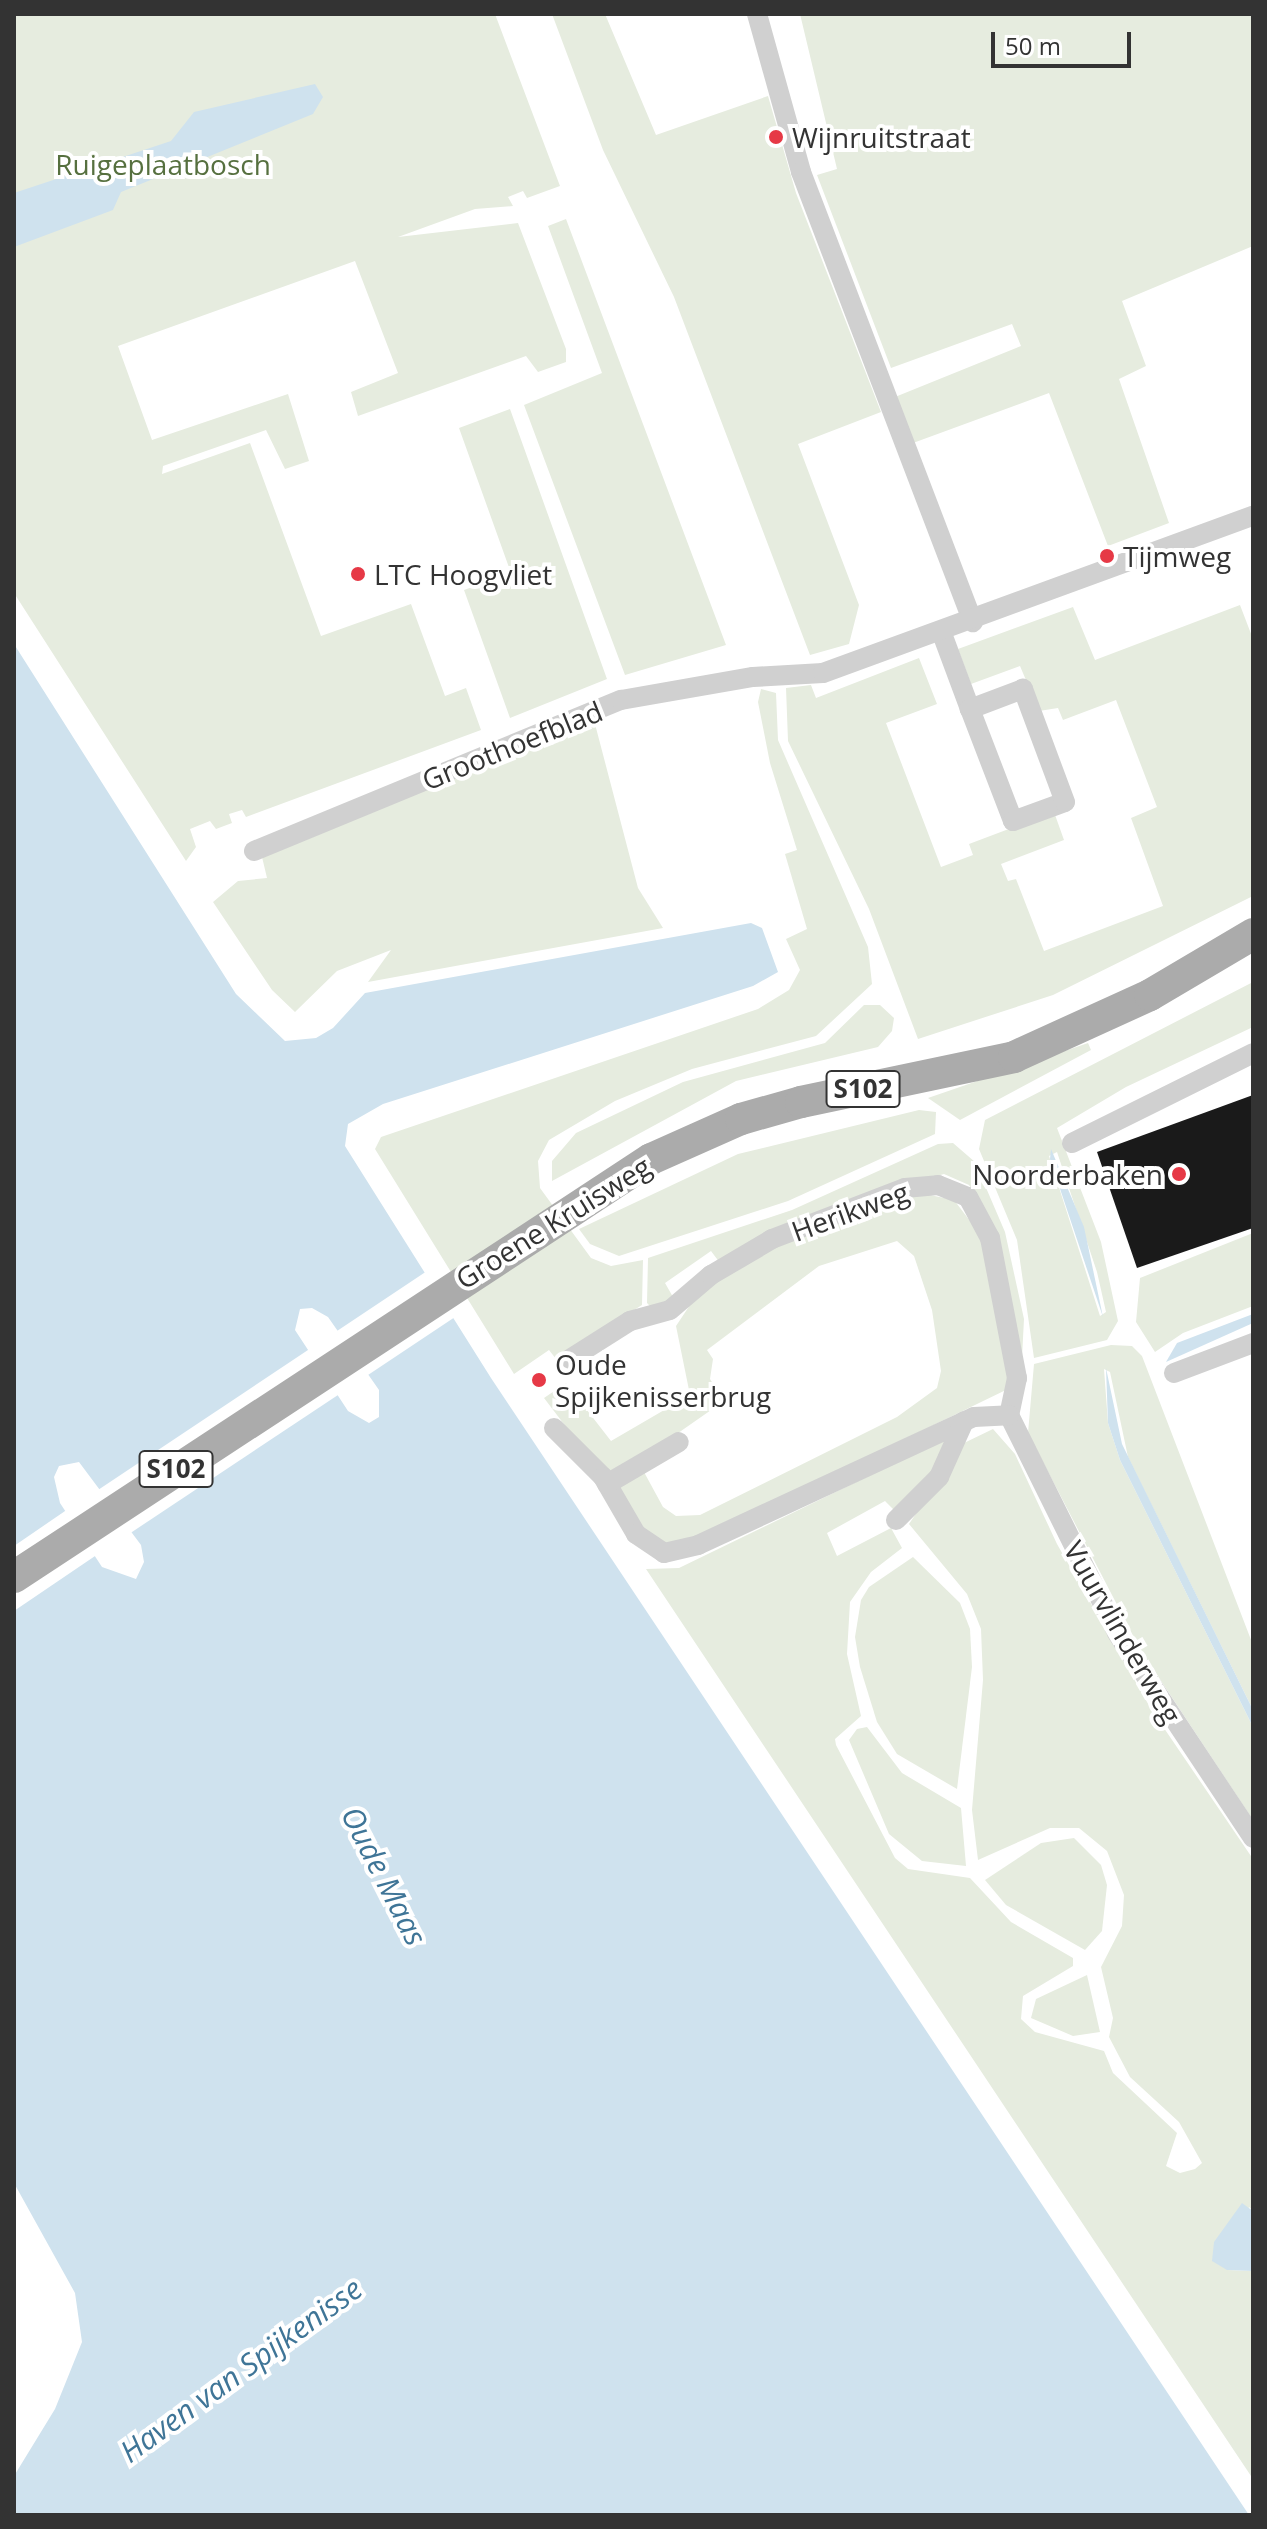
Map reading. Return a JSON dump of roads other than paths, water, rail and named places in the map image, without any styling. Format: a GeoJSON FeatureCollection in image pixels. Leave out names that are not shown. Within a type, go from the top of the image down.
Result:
{"type":"FeatureCollection","features":[{"type":"Feature","properties":{"kind":"main road","name":"Groene Kruisweg"},"geometry":{"type":"LineString","coordinates":[[1150,995],[1253,934]]}},
{"type":"Feature","properties":{"kind":"main road","name":"Groene Kruisweg"},"geometry":{"type":"LineString","coordinates":[[14,1577],[590,1193],[741,1119],[1014,1057],[1150,995],[1253,953]]}},
{"type":"Feature","properties":{"kind":"street"},"geometry":{"type":"LineString","coordinates":[[757,14],[801,172],[973,622]]}},
{"type":"Feature","properties":{"kind":"street"},"geometry":{"type":"LineString","coordinates":[[970,709],[1023,689],[1065,802],[1013,821],[970,709],[941,631],[973,622],[1253,516]]}},
{"type":"Feature","properties":{"kind":"street","name":"Groothoefblad"},"geometry":{"type":"LineString","coordinates":[[254,851],[621,700],[779,675],[823,673],[941,631]]}},
{"type":"Feature","properties":{"kind":"street"},"geometry":{"type":"LineString","coordinates":[[1072,1143],[1253,1053]]}},
{"type":"Feature","properties":{"kind":"street","name":"Herikweg"},"geometry":{"type":"LineString","coordinates":[[570,1359],[623,1325],[670,1310],[711,1275],[797,1228],[905,1188],[938,1185],[968,1197],[990,1238],[1017,1378],[1009,1415]]}},
{"type":"Feature","properties":{"kind":"street"},"geometry":{"type":"LineString","coordinates":[[1174,1373],[1253,1343]]}},
{"type":"Feature","properties":{"kind":"street"},"geometry":{"type":"LineString","coordinates":[[554,1428],[607,1484],[648,1545],[680,1552],[964,1421],[992,1412],[1009,1415]]}},
{"type":"Feature","properties":{"kind":"street","name":"Vuurvlinderweg"},"geometry":{"type":"LineString","coordinates":[[1009,1415],[1117,1633],[1253,1838]]}},
{"type":"Feature","properties":{"kind":"street"},"geometry":{"type":"LineString","coordinates":[[896,1520],[939,1477],[964,1421]]}},
{"type":"Feature","properties":{"kind":"street"},"geometry":{"type":"LineString","coordinates":[[607,1484],[679,1442]]}},
{"type":"Feature","properties":{"kind":"water"},"geometry":{"type":"Polygon","coordinates":[[[315,84],[323,97],[313,114],[121,192],[113,210],[14,247],[14,193],[171,141],[194,112],[315,84]]]}},
{"type":"Feature","properties":{"kind":"water"},"geometry":{"type":"Polygon","coordinates":[[[14,644],[236,994],[285,1041],[316,1038],[333,1028],[365,993],[751,923],[762,928],[778,972],[753,986],[383,1104],[348,1124],[345,1146],[491,1378],[1249,2515],[14,2515],[14,2476],[55,2409],[82,2342],[75,2293],[14,2183],[14,644]],[[312,1308],[300,1309],[295,1330],[348,1411],[369,1423],[379,1417],[379,1390],[328,1317],[312,1308]],[[79,1462],[59,1466],[54,1477],[60,1503],[102,1567],[136,1579],[144,1562],[141,1545],[79,1462]]]}},
{"type":"Feature","properties":{"kind":"water"},"geometry":{"type":"Polygon","coordinates":[[[1051,1149],[1084,1227],[1103,1317],[1050,1159],[1051,1149]]]}},
{"type":"Feature","properties":{"kind":"water"},"geometry":{"type":"Polygon","coordinates":[[[1253,1314],[1253,1323],[1166,1362],[1177,1343],[1253,1314]]]}},
{"type":"Feature","properties":{"kind":"water"},"geometry":{"type":"Polygon","coordinates":[[[1106,1368],[1122,1444],[1253,1710],[1253,1727],[1120,1460],[1108,1423],[1106,1368]]]}},
{"type":"Feature","properties":{"kind":"water"},"geometry":{"type":"Polygon","coordinates":[[[1242,2203],[1253,2211],[1253,2271],[1227,2270],[1212,2261],[1214,2242],[1242,2203]]]}},
{"type":"Feature","properties":{"kind":"place","name":"Wijnruitstraat"},"geometry":{"type":"Point","coordinates":[776,137]}},
{"type":"Feature","properties":{"kind":"place","name":"Tijmweg"},"geometry":{"type":"Point","coordinates":[1107,556]}},
{"type":"Feature","properties":{"kind":"place","name":"LTC Hoogvliet"},"geometry":{"type":"Point","coordinates":[358,574]}},
{"type":"Feature","properties":{"kind":"place","name":"Noorderbaken"},"geometry":{"type":"Point","coordinates":[1179,1174]}},
{"type":"Feature","properties":{"kind":"place","name":"Oude Spijkenisserbrug"},"geometry":{"type":"Point","coordinates":[539,1380]}},
{"type":"Feature","properties":{"kind":"park label","name":"Ruigeplaatbosch"},"geometry":{"type":"Point","coordinates":[163,164]}},
{"type":"Feature","properties":{"kind":"water label","name":"Oude Maas"},"geometry":{"type":"Point","coordinates":[384,1876]}},
{"type":"Feature","properties":{"kind":"water label","name":"Haven van Spijkenisse"},"geometry":{"type":"Point","coordinates":[241,2370]}}]}
